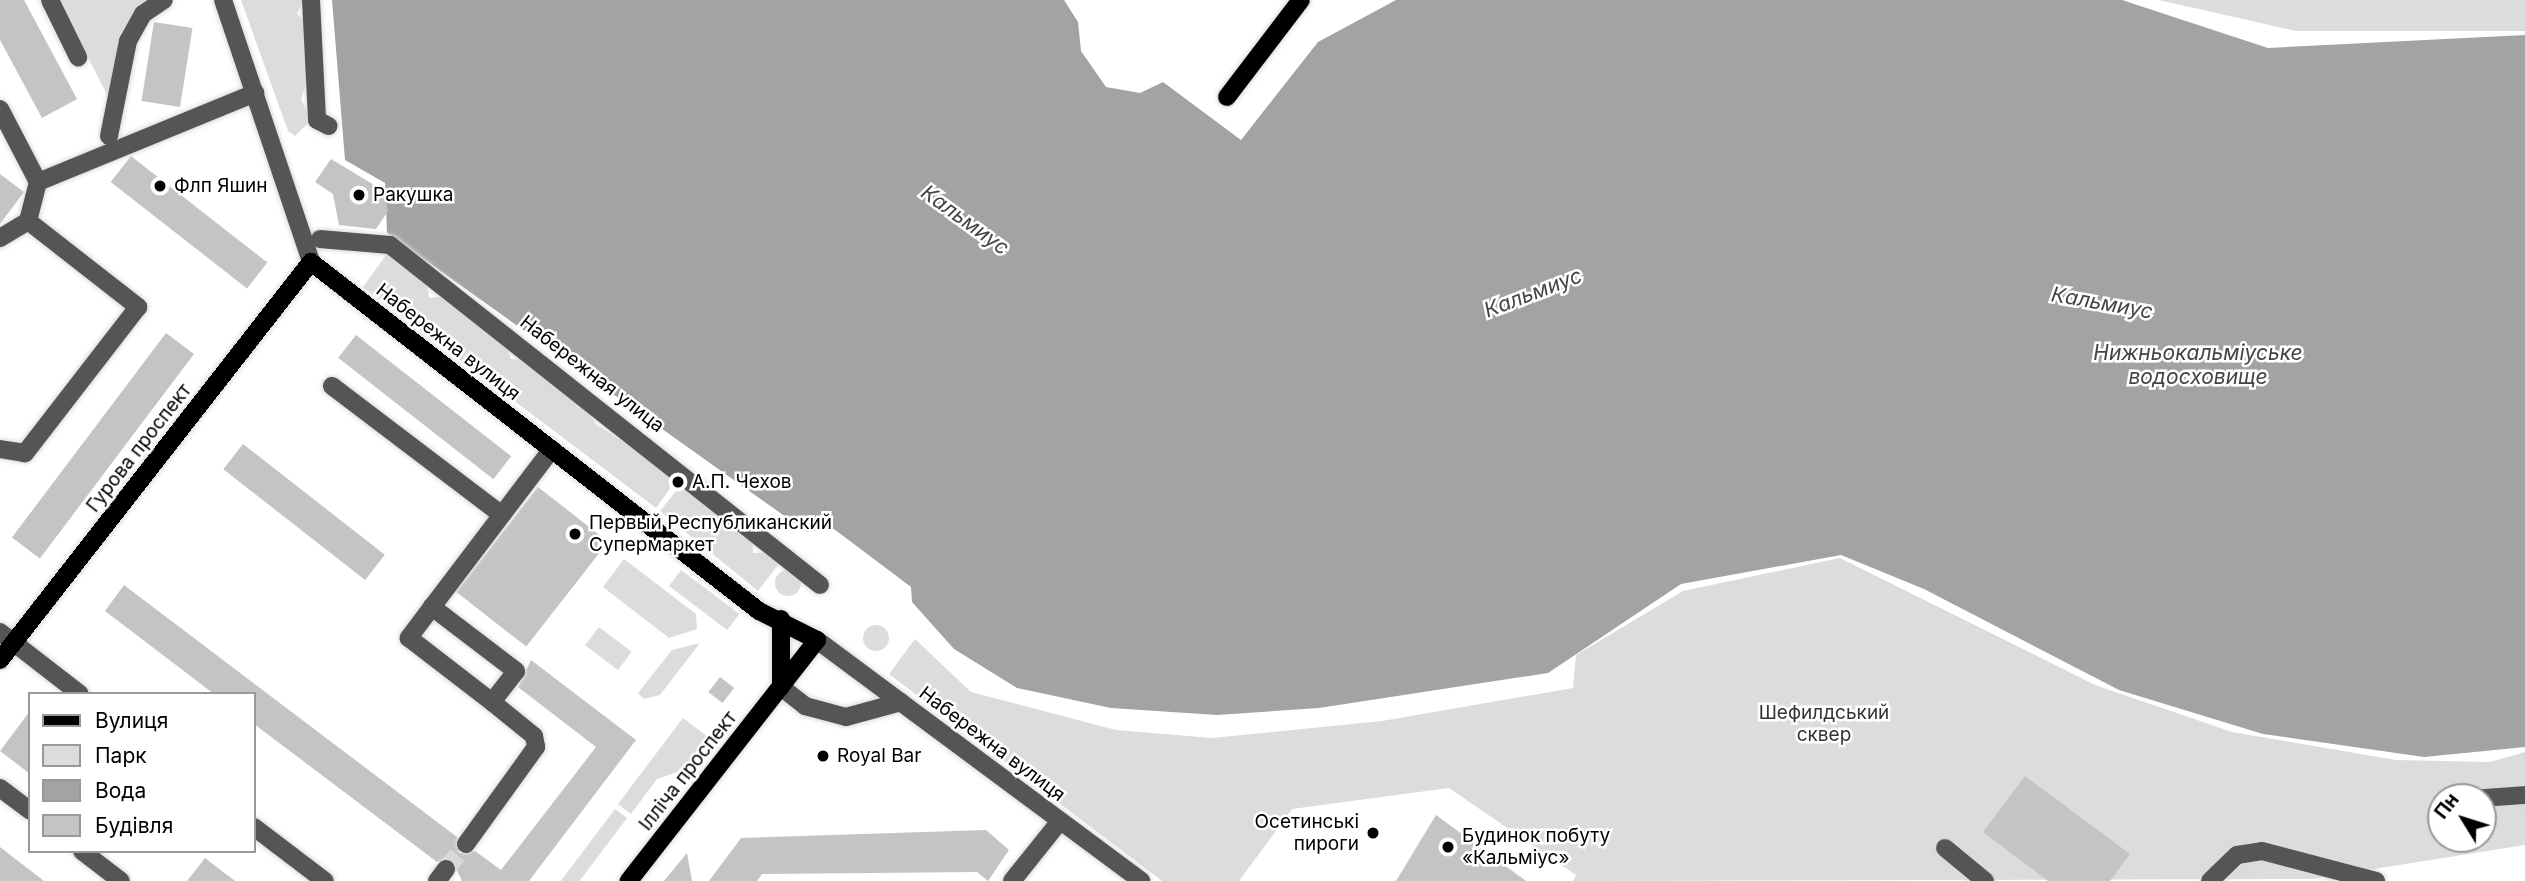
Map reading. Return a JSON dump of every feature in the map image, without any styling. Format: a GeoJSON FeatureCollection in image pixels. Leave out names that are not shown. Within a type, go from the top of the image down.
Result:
{"type":"FeatureCollection","features":[{"type":"Feature","properties":{"kind":"main road"},"geometry":{"type":"LineString","coordinates":[[1227,97],[1301,0]]}},
{"type":"Feature","properties":{"kind":"main road","name":"Набережна вулиця"},"geometry":{"type":"LineString","coordinates":[[311,262],[760,611],[781,619]]}},
{"type":"Feature","properties":{"kind":"main road","name":"Гурова проспект"},"geometry":{"type":"LineString","coordinates":[[0,660],[7,638],[311,262]]}},
{"type":"Feature","properties":{"kind":"main road"},"geometry":{"type":"LineString","coordinates":[[781,619],[817,640]]}},
{"type":"Feature","properties":{"kind":"main road"},"geometry":{"type":"LineString","coordinates":[[781,619],[781,687]]}},
{"type":"Feature","properties":{"kind":"main road","name":"Ілліча проспект"},"geometry":{"type":"LineString","coordinates":[[629,881],[817,640]]}},
{"type":"Feature","properties":{"kind":"street"},"geometry":{"type":"LineString","coordinates":[[50,0],[78,57]]}},
{"type":"Feature","properties":{"kind":"street"},"geometry":{"type":"LineString","coordinates":[[109,136],[128,41],[143,14],[164,0]]}},
{"type":"Feature","properties":{"kind":"street"},"geometry":{"type":"LineString","coordinates":[[223,0],[311,262]]}},
{"type":"Feature","properties":{"kind":"street"},"geometry":{"type":"LineString","coordinates":[[311,0],[317,120],[329,126]]}},
{"type":"Feature","properties":{"kind":"street"},"geometry":{"type":"LineString","coordinates":[[37,182],[255,93]]}},
{"type":"Feature","properties":{"kind":"street"},"geometry":{"type":"LineString","coordinates":[[0,108],[37,182],[27,221],[0,238]]}},
{"type":"Feature","properties":{"kind":"street"},"geometry":{"type":"LineString","coordinates":[[0,449],[24,453],[138,307],[27,221]]}},
{"type":"Feature","properties":{"kind":"street","name":"Набережная улица"},"geometry":{"type":"LineString","coordinates":[[320,239],[390,245],[820,585]]}},
{"type":"Feature","properties":{"kind":"street"},"geometry":{"type":"LineString","coordinates":[[332,386],[502,515]]}},
{"type":"Feature","properties":{"kind":"street"},"geometry":{"type":"LineString","coordinates":[[466,844],[536,747],[534,736],[409,638],[552,449]]}},
{"type":"Feature","properties":{"kind":"street"},"geometry":{"type":"LineString","coordinates":[[432,607],[516,671],[492,702]]}},
{"type":"Feature","properties":{"kind":"street"},"geometry":{"type":"LineString","coordinates":[[7,638],[77,692]]}},
{"type":"Feature","properties":{"kind":"street","name":"Набережна вулиця"},"geometry":{"type":"LineString","coordinates":[[817,640],[1141,881]]}},
{"type":"Feature","properties":{"kind":"street"},"geometry":{"type":"LineString","coordinates":[[781,687],[805,706],[846,717],[901,702]]}},
{"type":"Feature","properties":{"kind":"street"},"geometry":{"type":"LineString","coordinates":[[0,788],[28,809]]}},
{"type":"Feature","properties":{"kind":"street"},"geometry":{"type":"LineString","coordinates":[[2497,797],[2525,795]]}},
{"type":"Feature","properties":{"kind":"street"},"geometry":{"type":"LineString","coordinates":[[1012,881],[1060,821]]}},
{"type":"Feature","properties":{"kind":"street"},"geometry":{"type":"LineString","coordinates":[[256,829],[325,881]]}},
{"type":"Feature","properties":{"kind":"street"},"geometry":{"type":"LineString","coordinates":[[1945,848],[1985,881]]}},
{"type":"Feature","properties":{"kind":"street"},"geometry":{"type":"LineString","coordinates":[[2210,881],[2237,855],[2262,851],[2376,881]]}},
{"type":"Feature","properties":{"kind":"street"},"geometry":{"type":"LineString","coordinates":[[85,853],[121,881]]}},
{"type":"Feature","properties":{"kind":"green space"},"geometry":{"type":"Polygon","coordinates":[[[58,0],[149,0],[128,21],[108,96],[58,0]]]}},
{"type":"Feature","properties":{"kind":"green space"},"geometry":{"type":"Polygon","coordinates":[[[241,0],[304,0],[297,14],[306,22],[310,74],[301,99],[311,120],[295,136],[288,131],[241,0]]]}},
{"type":"Feature","properties":{"kind":"green space"},"geometry":{"type":"Polygon","coordinates":[[[2159,0],[2525,0],[2525,31],[2296,31],[2159,0]]]}},
{"type":"Feature","properties":{"kind":"green space"},"geometry":{"type":"Polygon","coordinates":[[[389,251],[427,282],[429,298],[446,296],[507,348],[511,359],[524,360],[589,412],[595,424],[672,472],[671,487],[656,508],[363,287],[389,251]]]}},
{"type":"Feature","properties":{"kind":"green space"},"geometry":{"type":"Polygon","coordinates":[[[690,488],[752,538],[753,553],[771,552],[781,561],[758,591],[660,511],[676,491],[690,488]]]}},
{"type":"Feature","properties":{"kind":"green space","name":"Шефилдський сквер"},"geometry":{"type":"Polygon","coordinates":[[[1840,558],[2095,685],[2232,732],[2396,760],[2490,762],[2525,752],[2525,845],[2497,849],[2497,783],[2427,783],[2427,853],[2475,853],[2311,879],[1573,881],[1576,875],[1449,788],[1292,809],[1239,881],[1162,881],[889,674],[915,639],[971,692],[1116,730],[1212,738],[1382,721],[1573,688],[1576,655],[1683,591],[1840,558]]]}},
{"type":"Feature","properties":{"kind":"green space"},"geometry":{"type":"Polygon","coordinates":[[[624,559],[696,614],[697,629],[669,638],[603,587],[624,559]]]}},
{"type":"Feature","properties":{"kind":"green space"},"geometry":{"type":"Polygon","coordinates":[[[681,570],[739,614],[727,630],[669,586],[681,570]]]}},
{"type":"Feature","properties":{"kind":"green space"},"geometry":{"type":"Polygon","coordinates":[[[788,570],[797,574],[801,583],[797,592],[788,596],[779,592],[775,583],[779,574],[788,570]]]}},
{"type":"Feature","properties":{"kind":"green space"},"geometry":{"type":"Polygon","coordinates":[[[876,625],[885,629],[889,638],[885,647],[876,651],[867,647],[863,638],[867,629],[876,625]]]}},
{"type":"Feature","properties":{"kind":"green space"},"geometry":{"type":"Polygon","coordinates":[[[599,627],[632,652],[618,670],[585,645],[599,627]]]}},
{"type":"Feature","properties":{"kind":"green space"},"geometry":{"type":"Polygon","coordinates":[[[700,643],[660,695],[644,699],[638,693],[672,650],[700,643]]]}},
{"type":"Feature","properties":{"kind":"green space"},"geometry":{"type":"Polygon","coordinates":[[[683,718],[708,737],[683,770],[657,779],[631,814],[618,804],[683,718]]]}},
{"type":"Feature","properties":{"kind":"green space"},"geometry":{"type":"Polygon","coordinates":[[[615,809],[627,818],[580,881],[561,881],[615,809]]]}},
{"type":"Feature","properties":{"kind":"water","name":"Нижньокальміуське водосховище"},"geometry":{"type":"Polygon","coordinates":[[[332,0],[1064,0],[1078,22],[1081,51],[1106,87],[1140,93],[1163,82],[1241,140],[1318,42],[1396,0],[2122,0],[2268,48],[2525,35],[2525,747],[2424,757],[2263,734],[2119,690],[1924,589],[1841,555],[1681,584],[1548,673],[1319,708],[1217,715],[1111,708],[1017,688],[954,649],[912,602],[911,587],[834,529],[807,532],[387,233],[385,183],[345,160],[332,0]]]}},
{"type":"Feature","properties":{"kind":"building"},"geometry":{"type":"Polygon","coordinates":[[[0,0],[24,0],[77,99],[42,118],[0,40],[0,0]]]}},
{"type":"Feature","properties":{"kind":"building"},"geometry":{"type":"Polygon","coordinates":[[[154,22],[193,28],[180,107],[141,101],[154,22]]]}},
{"type":"Feature","properties":{"kind":"building"},"geometry":{"type":"Polygon","coordinates":[[[131,156],[267,263],[247,289],[111,182],[131,156]]]}},
{"type":"Feature","properties":{"kind":"building","name":"Ракушка"},"geometry":{"type":"Polygon","coordinates":[[[331,159],[384,191],[388,211],[376,229],[339,225],[333,194],[315,182],[331,159]]]}},
{"type":"Feature","properties":{"kind":"building"},"geometry":{"type":"Polygon","coordinates":[[[0,174],[24,192],[0,224],[0,174]]]}},
{"type":"Feature","properties":{"kind":"building"},"geometry":{"type":"Polygon","coordinates":[[[166,333],[194,354],[40,559],[12,537],[166,333]]]}},
{"type":"Feature","properties":{"kind":"building"},"geometry":{"type":"Polygon","coordinates":[[[356,335],[511,456],[493,479],[338,358],[356,335]]]}},
{"type":"Feature","properties":{"kind":"building"},"geometry":{"type":"Polygon","coordinates":[[[243,444],[385,555],[365,580],[223,469],[243,444]]]}},
{"type":"Feature","properties":{"kind":"building"},"geometry":{"type":"Polygon","coordinates":[[[538,487],[608,542],[526,647],[456,592],[538,487]]]}},
{"type":"Feature","properties":{"kind":"building"},"geometry":{"type":"Polygon","coordinates":[[[124,585],[457,837],[459,853],[475,851],[501,870],[596,747],[518,687],[531,660],[636,740],[529,881],[462,881],[452,860],[437,862],[256,726],[256,692],[211,692],[105,611],[124,585]]]}},
{"type":"Feature","properties":{"kind":"building"},"geometry":{"type":"Polygon","coordinates":[[[720,677],[734,688],[722,703],[708,692],[720,677]]]}},
{"type":"Feature","properties":{"kind":"building"},"geometry":{"type":"Polygon","coordinates":[[[28,714],[28,772],[0,751],[28,714]]]}},
{"type":"Feature","properties":{"kind":"building"},"geometry":{"type":"Polygon","coordinates":[[[2025,776],[2130,854],[2110,881],[2048,881],[1983,832],[2025,776]]]}},
{"type":"Feature","properties":{"kind":"building","name":"Будинок побуту «Кальміус»"},"geometry":{"type":"Polygon","coordinates":[[[1436,815],[1526,881],[1396,881],[1436,815]]]}},
{"type":"Feature","properties":{"kind":"building"},"geometry":{"type":"Polygon","coordinates":[[[986,830],[1009,850],[988,881],[977,872],[762,874],[757,881],[709,881],[741,838],[986,830]]]}},
{"type":"Feature","properties":{"kind":"building"},"geometry":{"type":"Polygon","coordinates":[[[0,847],[44,881],[0,881],[0,847]]]}},
{"type":"Feature","properties":{"kind":"building"},"geometry":{"type":"Polygon","coordinates":[[[687,853],[692,881],[664,881],[687,853]]]}},
{"type":"Feature","properties":{"kind":"building"},"geometry":{"type":"Polygon","coordinates":[[[205,858],[235,881],[187,881],[205,858]]]}},
{"type":"Feature","properties":{"kind":"tunnel"},"geometry":{"type":"LineString","coordinates":[[446,869],[466,844]]}},
{"type":"Feature","properties":{"kind":"place","name":"Флп Яшин"},"geometry":{"type":"Point","coordinates":[160,186]}},
{"type":"Feature","properties":{"kind":"place","name":"Ракушка"},"geometry":{"type":"Point","coordinates":[359,195]}},
{"type":"Feature","properties":{"kind":"place","name":"А.П. Чехов"},"geometry":{"type":"Point","coordinates":[678,482]}},
{"type":"Feature","properties":{"kind":"place","name":"Первый Республиканский Супермаркет"},"geometry":{"type":"Point","coordinates":[575,534]}},
{"type":"Feature","properties":{"kind":"place","name":"Royal Bar"},"geometry":{"type":"Point","coordinates":[823,756]}},
{"type":"Feature","properties":{"kind":"place","name":"Осетинські пироги"},"geometry":{"type":"Point","coordinates":[1373,833]}},
{"type":"Feature","properties":{"kind":"place","name":"Будинок побуту «Кальміус»"},"geometry":{"type":"Point","coordinates":[1448,847]}},
{"type":"Feature","properties":{"kind":"water label","name":"Кальмиус"},"geometry":{"type":"Point","coordinates":[965,220]}},
{"type":"Feature","properties":{"kind":"water label","name":"Кальмиус"},"geometry":{"type":"Point","coordinates":[1533,293]}},
{"type":"Feature","properties":{"kind":"water label","name":"Кальмиус"},"geometry":{"type":"Point","coordinates":[2102,303]}}]}
